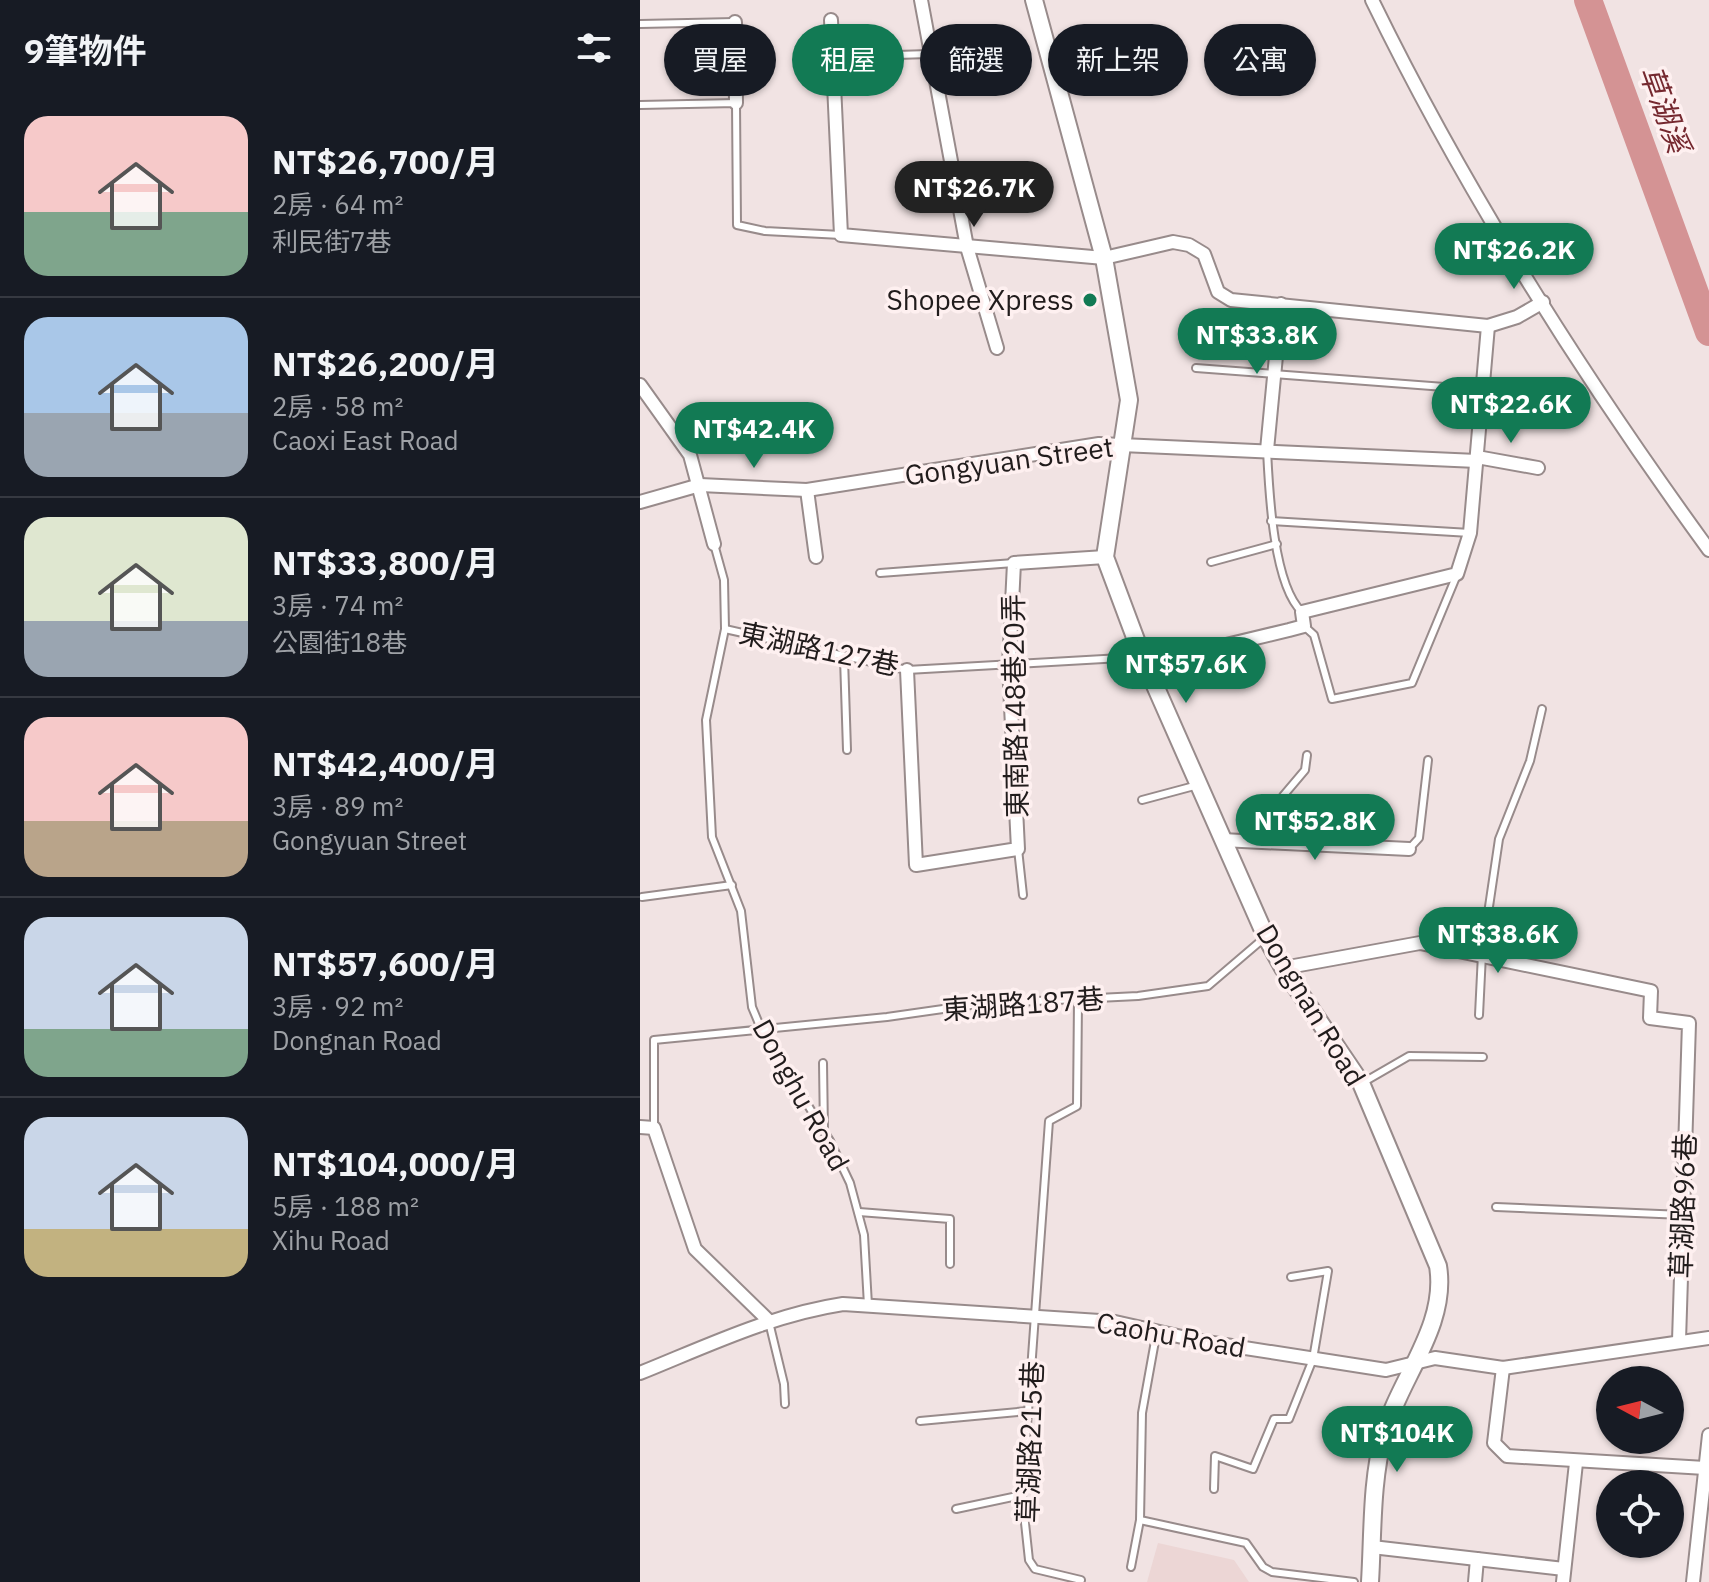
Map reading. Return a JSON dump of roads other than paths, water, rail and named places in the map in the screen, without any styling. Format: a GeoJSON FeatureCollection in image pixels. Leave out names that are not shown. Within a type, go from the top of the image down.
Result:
{"type":"FeatureCollection","features":[{"type":"Feature","properties":{"kind":"street"},"geometry":{"type":"LineString","coordinates":[[921,0],[925,24]]}},
{"type":"Feature","properties":{"kind":"street"},"geometry":{"type":"LineString","coordinates":[[1014,563],[1105,557],[1125,444],[1129,400],[1104,258],[1034,0]]}},
{"type":"Feature","properties":{"kind":"street"},"geometry":{"type":"LineString","coordinates":[[1372,0],[1454,158],[1661,484],[1709,550]]}},
{"type":"Feature","properties":{"kind":"street"},"geometry":{"type":"LineString","coordinates":[[831,20],[831,24]]}},
{"type":"Feature","properties":{"kind":"street"},"geometry":{"type":"LineString","coordinates":[[735,22],[736,103]]}},
{"type":"Feature","properties":{"kind":"street"},"geometry":{"type":"LineString","coordinates":[[834,96],[841,235],[1104,258],[1173,242],[1189,245],[1204,254],[1218,292],[1231,300],[1488,326],[1517,317],[1543,302]]}},
{"type":"Feature","properties":{"kind":"street"},"geometry":{"type":"LineString","coordinates":[[937,96],[967,247],[997,348]]}},
{"type":"Feature","properties":{"kind":"street"},"geometry":{"type":"LineString","coordinates":[[1267,450],[1281,304]]}},
{"type":"Feature","properties":{"kind":"street"},"geometry":{"type":"LineString","coordinates":[[1142,656],[1172,658],[1304,626],[1302,612],[1457,574],[1470,533],[1488,326]]}},
{"type":"Feature","properties":{"kind":"street","name":"Donghu Road"},"geometry":{"type":"LineString","coordinates":[[640,385],[644,398],[690,455],[714,544]]}},
{"type":"Feature","properties":{"kind":"street","name":"Gongyuan Street"},"geometry":{"type":"LineString","coordinates":[[640,502],[700,485],[807,490],[1099,444],[1477,459],[1538,468]]}},
{"type":"Feature","properties":{"kind":"street"},"geometry":{"type":"LineString","coordinates":[[807,490],[816,557]]}},
{"type":"Feature","properties":{"kind":"street","name":"Dongnan Road"},"geometry":{"type":"LineString","coordinates":[[1105,557],[1142,656],[1266,937],[1283,968],[1361,1083],[1438,1266],[1439,1300],[1380,1450],[1370,1582]]}},
{"type":"Feature","properties":{"kind":"street","name":"東南路148巷20弄"},"geometry":{"type":"LineString","coordinates":[[907,670],[916,865],[1018,849],[1009,665],[1014,563]]}},
{"type":"Feature","properties":{"kind":"street"},"geometry":{"type":"LineString","coordinates":[[1222,840],[1409,849]]}},
{"type":"Feature","properties":{"kind":"street"},"geometry":{"type":"LineString","coordinates":[[1283,968],[1420,943],[1482,954]]}},
{"type":"Feature","properties":{"kind":"street","name":"草湖路96巷"},"geometry":{"type":"LineString","coordinates":[[1482,954],[1651,991],[1650,1018],[1689,1023],[1679,1341]]}},
{"type":"Feature","properties":{"kind":"street"},"geometry":{"type":"LineString","coordinates":[[640,1127],[654,1128],[695,1249],[768,1320]]}},
{"type":"Feature","properties":{"kind":"street","name":"Caohu Road"},"geometry":{"type":"LineString","coordinates":[[640,1373],[768,1320],[801,1310],[843,1304],[1115,1322],[1386,1370],[1435,1358],[1503,1368],[1709,1338]]}},
{"type":"Feature","properties":{"kind":"street"},"geometry":{"type":"LineString","coordinates":[[1503,1368],[1494,1443],[1500,1452],[1576,1463],[1705,1468]]}},
{"type":"Feature","properties":{"kind":"street"},"geometry":{"type":"LineString","coordinates":[[1693,1582],[1709,1435]]}},
{"type":"Feature","properties":{"kind":"street"},"geometry":{"type":"LineString","coordinates":[[1372,1547],[1477,1559],[1563,1575],[1576,1463]]}},
{"type":"Feature","properties":{"kind":"street"},"geometry":{"type":"LineString","coordinates":[[1475,1582],[1477,1559]]}},
{"type":"Feature","properties":{"kind":"lane"},"geometry":{"type":"LineString","coordinates":[[640,24],[735,22]]}},
{"type":"Feature","properties":{"kind":"lane"},"geometry":{"type":"LineString","coordinates":[[640,105],[736,103],[737,225],[765,231],[841,235]]}},
{"type":"Feature","properties":{"kind":"lane"},"geometry":{"type":"LineString","coordinates":[[1196,368],[1484,390]]}},
{"type":"Feature","properties":{"kind":"lane"},"geometry":{"type":"LineString","coordinates":[[1267,450],[1271,521],[1289,594],[1302,612]]}},
{"type":"Feature","properties":{"kind":"lane"},"geometry":{"type":"LineString","coordinates":[[1271,521],[1470,533]]}},
{"type":"Feature","properties":{"kind":"lane","name":"Donghu Road"},"geometry":{"type":"LineString","coordinates":[[714,544],[724,580],[725,629],[706,720],[712,837],[741,911],[747,984],[762,1031],[824,1132],[850,1183],[859,1212],[868,1305]]}},
{"type":"Feature","properties":{"kind":"lane"},"geometry":{"type":"LineString","coordinates":[[1211,562],[1277,544]]}},
{"type":"Feature","properties":{"kind":"lane"},"geometry":{"type":"LineString","coordinates":[[880,573],[1014,563]]}},
{"type":"Feature","properties":{"kind":"lane"},"geometry":{"type":"LineString","coordinates":[[1304,626],[1314,635],[1332,699],[1412,683],[1457,574]]}},
{"type":"Feature","properties":{"kind":"lane","name":"東湖路127巷"},"geometry":{"type":"LineString","coordinates":[[725,629],[907,670],[1142,656]]}},
{"type":"Feature","properties":{"kind":"lane"},"geometry":{"type":"LineString","coordinates":[[844,658],[847,750]]}},
{"type":"Feature","properties":{"kind":"lane"},"geometry":{"type":"LineString","coordinates":[[1479,1015],[1482,954],[1499,839],[1530,761],[1542,709]]}},
{"type":"Feature","properties":{"kind":"lane"},"geometry":{"type":"LineString","coordinates":[[1280,842],[1283,796],[1305,770],[1307,755]]}},
{"type":"Feature","properties":{"kind":"lane"},"geometry":{"type":"LineString","coordinates":[[1409,849],[1419,838],[1428,760]]}},
{"type":"Feature","properties":{"kind":"lane"},"geometry":{"type":"LineString","coordinates":[[1142,800],[1198,785]]}},
{"type":"Feature","properties":{"kind":"lane","name":"東南路148巷20弄"},"geometry":{"type":"LineString","coordinates":[[1018,849],[1023,895]]}},
{"type":"Feature","properties":{"kind":"lane"},"geometry":{"type":"LineString","coordinates":[[642,897],[732,885]]}},
{"type":"Feature","properties":{"kind":"lane","name":"東湖路187巷"},"geometry":{"type":"LineString","coordinates":[[654,1128],[654,1040],[762,1031],[978,1004],[1078,1000],[1208,986],[1266,937]]}},
{"type":"Feature","properties":{"kind":"lane","name":"草湖路215巷"},"geometry":{"type":"LineString","coordinates":[[1078,1000],[1077,1106],[1049,1121],[1022,1495],[1029,1560],[1035,1569],[1081,1580]]}},
{"type":"Feature","properties":{"kind":"lane"},"geometry":{"type":"LineString","coordinates":[[1361,1083],[1409,1056],[1483,1057]]}},
{"type":"Feature","properties":{"kind":"lane"},"geometry":{"type":"LineString","coordinates":[[823,1063],[824,1132]]}},
{"type":"Feature","properties":{"kind":"lane"},"geometry":{"type":"LineString","coordinates":[[1496,1207],[1683,1215]]}},
{"type":"Feature","properties":{"kind":"lane"},"geometry":{"type":"LineString","coordinates":[[859,1212],[950,1219],[950,1264]]}},
{"type":"Feature","properties":{"kind":"lane"},"geometry":{"type":"LineString","coordinates":[[1214,1489],[1215,1456],[1253,1469],[1274,1419],[1289,1419],[1313,1359],[1328,1271],[1291,1277]]}},
{"type":"Feature","properties":{"kind":"lane"},"geometry":{"type":"LineString","coordinates":[[768,1320],[784,1384],[785,1404]]}},
{"type":"Feature","properties":{"kind":"lane"},"geometry":{"type":"LineString","coordinates":[[1131,1567],[1140,1520],[1142,1413],[1157,1330]]}},
{"type":"Feature","properties":{"kind":"lane"},"geometry":{"type":"LineString","coordinates":[[920,1421],[1028,1411]]}},
{"type":"Feature","properties":{"kind":"lane"},"geometry":{"type":"LineString","coordinates":[[956,1509],[1022,1495]]}},
{"type":"Feature","properties":{"kind":"lane"},"geometry":{"type":"LineString","coordinates":[[1140,1520],[1246,1543],[1263,1567],[1272,1572],[1354,1582]]}},
{"type":"Feature","properties":{"kind":"waterway","name":"草湖溪"},"geometry":{"type":"LineString","coordinates":[[1588,0],[1709,332]]}},
{"type":"Feature","properties":{"kind":"place","name":"Shopee Xpress"},"geometry":{"type":"Point","coordinates":[1090,300]}}]}
